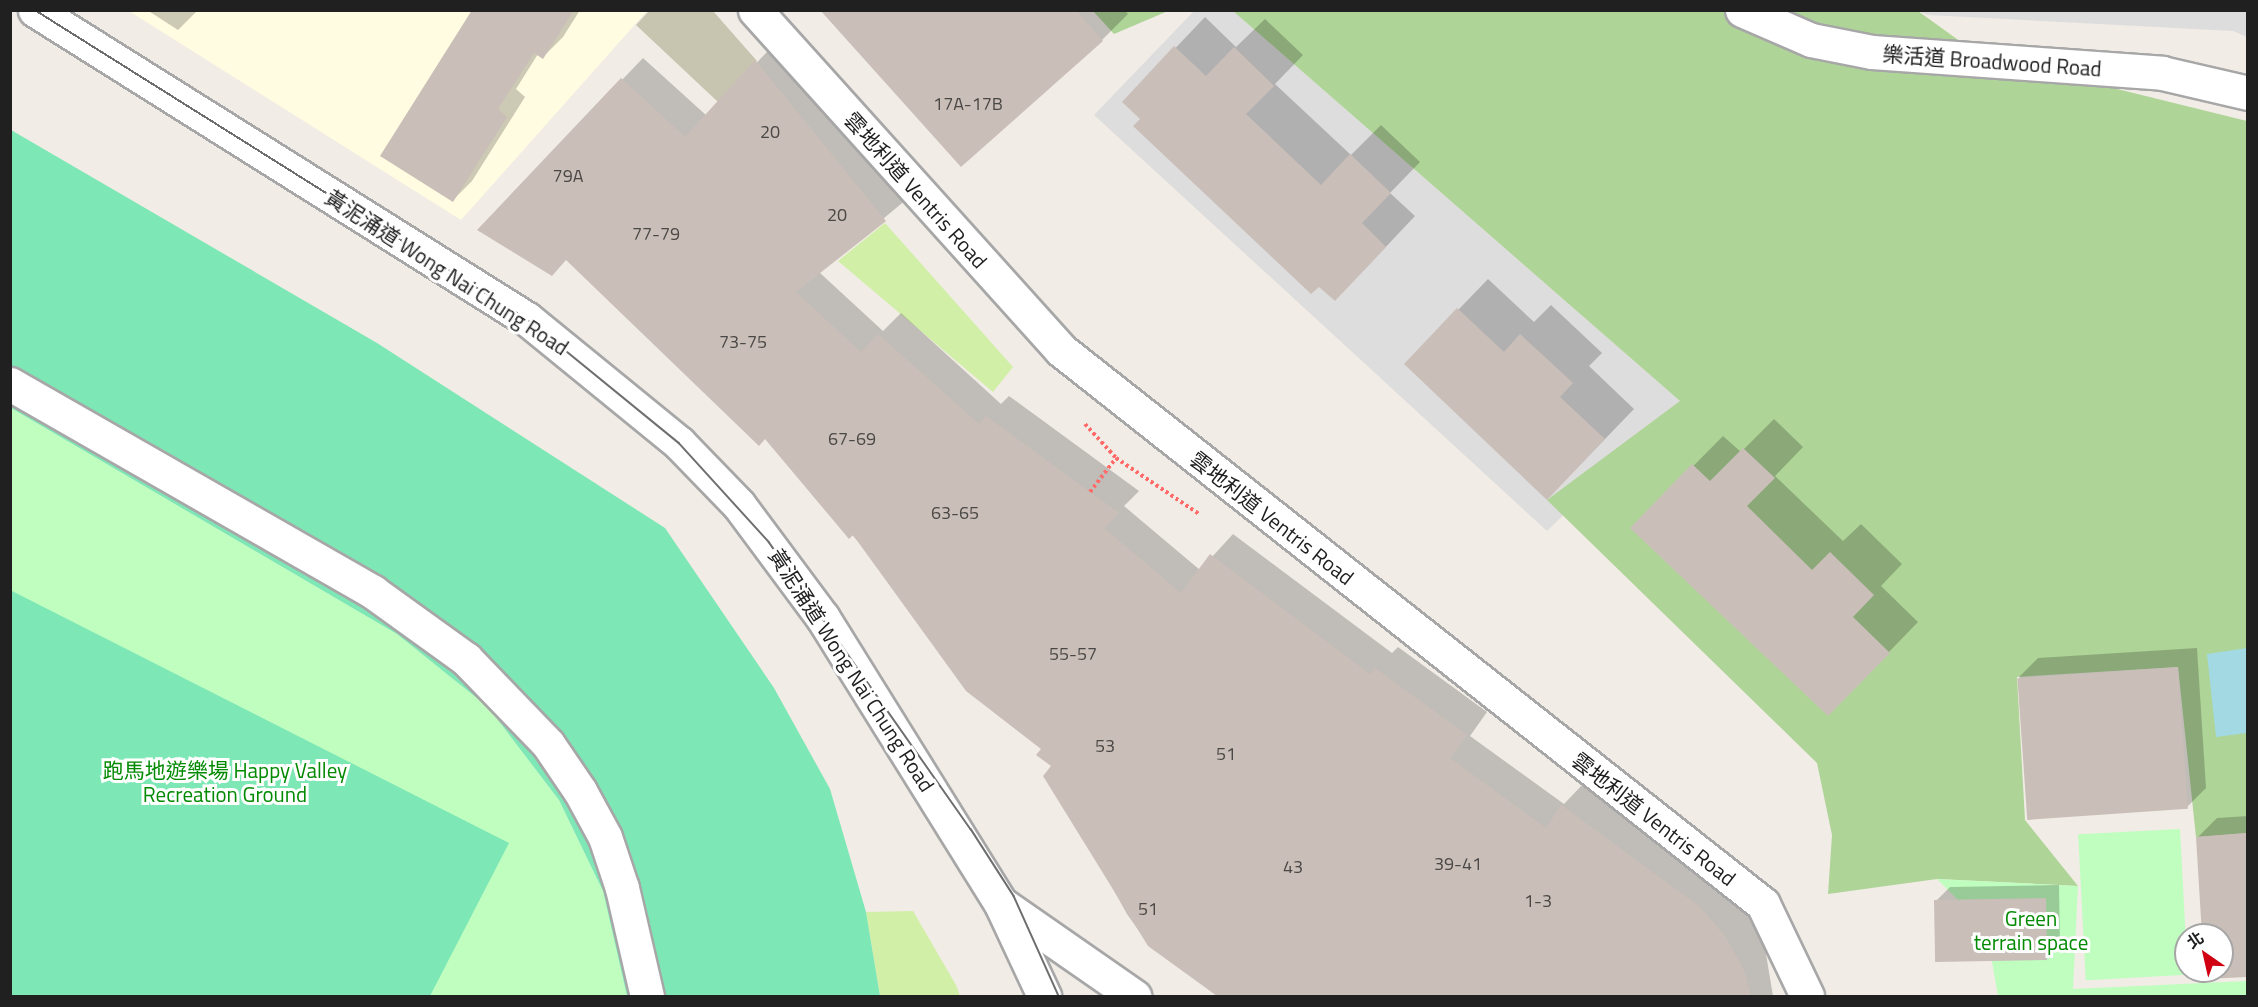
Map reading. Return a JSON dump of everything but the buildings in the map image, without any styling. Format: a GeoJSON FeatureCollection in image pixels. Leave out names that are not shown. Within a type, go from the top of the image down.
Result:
{"type":"FeatureCollection","features":[{"type":"Feature","properties":{"kind":"street","name":"黃泥涌道 Wong Nai Chung Road"},"geometry":{"type":"LineString","coordinates":[[35,10],[527,319],[599,374],[679,443],[740,505],[823,618],[1001,904],[1044,996]]}},
{"type":"Feature","properties":{"kind":"street","name":"雲地利道 Ventris Road"},"geometry":{"type":"LineString","coordinates":[[754,10],[1061,350],[1763,904],[1807,996]]}},
{"type":"Feature","properties":{"kind":"street","name":"樂活道 Broadwood Road"},"geometry":{"type":"LineString","coordinates":[[1742,10],[1811,40],[1872,52],[2162,73],[2247,93]]}},
{"type":"Feature","properties":{"kind":"street"},"geometry":{"type":"LineString","coordinates":[[10,384],[373,592],[466,659],[548,744],[580,791],[605,837],[622,888],[647,996]]}},
{"type":"Feature","properties":{"kind":"street"},"geometry":{"type":"LineString","coordinates":[[1001,904],[1082,963],[1134,996]]}},
{"type":"Feature","properties":{"kind":"street"},"geometry":{"type":"LineString","coordinates":[[1082,963],[1111,996]]}},
{"type":"Feature","properties":{"kind":"path"},"geometry":{"type":"LineString","coordinates":[[1090,492],[1116,458]]}},
{"type":"Feature","properties":{"kind":"shaded area"},"geometry":{"type":"Polygon","coordinates":[[[129,11],[647,11],[461,220],[129,11]]]}},
{"type":"Feature","properties":{"kind":"shaded area"},"geometry":{"type":"Polygon","coordinates":[[[649,11],[713,11],[757,61],[718,102],[636,25],[649,11]]]}},
{"type":"Feature","properties":{"kind":"shaded area"},"geometry":{"type":"Polygon","coordinates":[[[1194,11],[1233,11],[1680,401],[1547,531],[1094,115],[1194,11]]]}},
{"type":"Feature","properties":{"kind":"shaded area"},"geometry":{"type":"Polygon","coordinates":[[[1918,11],[2247,11],[2247,37],[2233,31],[1928,15],[1918,11]]]}},
{"type":"Feature","properties":{"kind":"green space"},"geometry":{"type":"Polygon","coordinates":[[[1093,11],[1168,11],[1114,34],[1093,11]]]}},
{"type":"Feature","properties":{"kind":"green space"},"geometry":{"type":"Polygon","coordinates":[[[1233,11],[1918,11],[1979,55],[2247,121],[2247,833],[2196,837],[2178,667],[2017,677],[2025,820],[2078,886],[1937,879],[1828,894],[1832,835],[1817,763],[1547,500],[1680,401],[1233,11]]]}},
{"type":"Feature","properties":{"kind":"green space"},"geometry":{"type":"Polygon","coordinates":[[[11,130],[377,343],[665,528],[774,688],[830,789],[866,912],[880,996],[627,996],[603,891],[559,800],[488,707],[397,634],[11,408],[11,130]]]}},
{"type":"Feature","properties":{"kind":"green space"},"geometry":{"type":"Polygon","coordinates":[[[885,223],[1013,367],[993,392],[838,261],[885,223]]]}},
{"type":"Feature","properties":{"kind":"green space","name":"跑馬地遊樂場 Happy Valley Recreation Ground"},"geometry":{"type":"Polygon","coordinates":[[[11,408],[397,634],[488,707],[559,800],[603,891],[627,996],[11,996],[11,408]]]}},
{"type":"Feature","properties":{"kind":"green space"},"geometry":{"type":"Polygon","coordinates":[[[10,590],[509,843],[430,996],[11,996],[10,590]]]}},
{"type":"Feature","properties":{"kind":"green space"},"geometry":{"type":"Polygon","coordinates":[[[2180,829],[2185,923],[2174,923],[2174,976],[2086,980],[2078,834],[2180,829]]]}},
{"type":"Feature","properties":{"kind":"green space","name":"Green terrain space"},"geometry":{"type":"Polygon","coordinates":[[[1937,879],[2078,886],[2073,989],[2247,981],[2247,996],[1998,996],[1986,928],[1937,879]]]}},
{"type":"Feature","properties":{"kind":"green space"},"geometry":{"type":"Polygon","coordinates":[[[913,911],[956,985],[960,996],[880,996],[866,912],[913,911]]]}},
{"type":"Feature","properties":{"kind":"water"},"geometry":{"type":"Polygon","coordinates":[[[2247,648],[2247,733],[2216,737],[2207,654],[2247,648]]]}},
{"type":"Feature","properties":{"kind":"tram line"},"geometry":{"type":"LineString","coordinates":[[35,10],[527,319],[679,443],[769,542],[971,829],[1014,896],[1059,996]]}}]}
